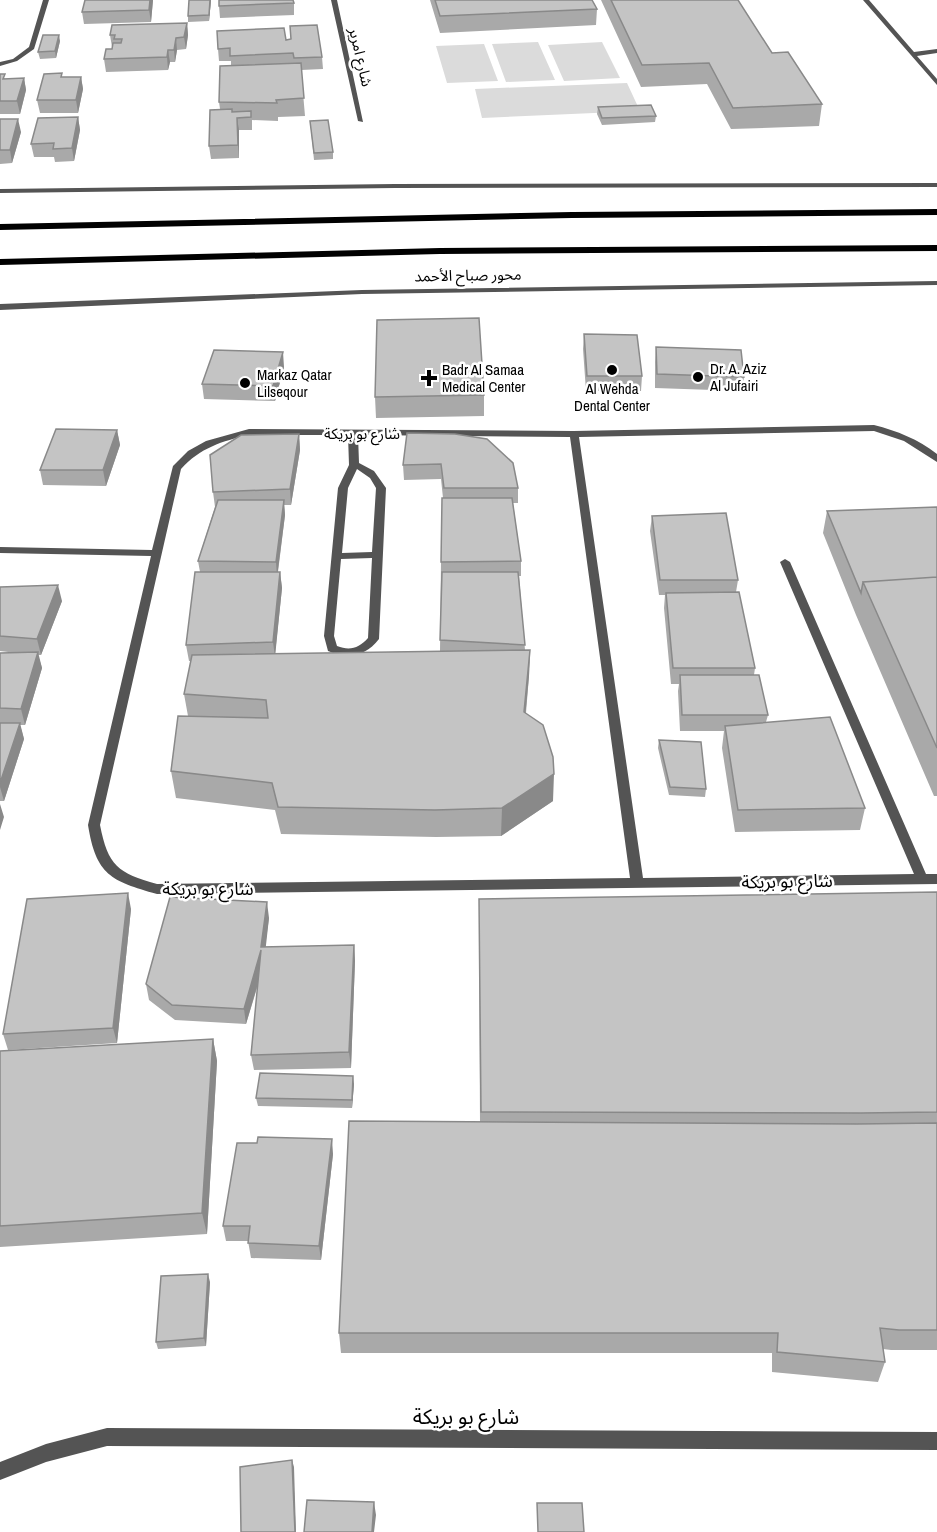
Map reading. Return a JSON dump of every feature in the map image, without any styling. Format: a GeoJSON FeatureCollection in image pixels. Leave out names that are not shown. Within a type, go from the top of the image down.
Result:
{"type":"FeatureCollection","features":[{"type":"Feature","properties":{"kind":"highway"},"geometry":{"type":"LineString","coordinates":[[0,227],[572,215],[937,212]]}},
{"type":"Feature","properties":{"kind":"highway","name":"محور صباح الأحمد"},"geometry":{"type":"LineString","coordinates":[[0,262],[429,252],[937,248]]}},
{"type":"Feature","properties":{"kind":"street"},"geometry":{"type":"LineString","coordinates":[[0,64],[15,60],[32,48],[46,0]]}},
{"type":"Feature","properties":{"kind":"street","name":"شارع امرير"},"geometry":{"type":"LineString","coordinates":[[334,0],[361,121]]}},
{"type":"Feature","properties":{"kind":"street"},"geometry":{"type":"LineString","coordinates":[[866,0],[937,83]]}},
{"type":"Feature","properties":{"kind":"street"},"geometry":{"type":"LineString","coordinates":[[914,54],[937,51]]}},
{"type":"Feature","properties":{"kind":"street"},"geometry":{"type":"LineString","coordinates":[[0,191],[418,186],[937,185]]}},
{"type":"Feature","properties":{"kind":"street","name":"محور صباح الأحمد"},"geometry":{"type":"LineString","coordinates":[[0,307],[362,292],[936,283]]}},
{"type":"Feature","properties":{"kind":"street","name":"شارع بو بريكة"},"geometry":{"type":"LineString","coordinates":[[937,459],[909,439],[874,428],[574,434],[249,432],[221,438],[201,446],[186,456],[176,468],[94,825],[98,850],[107,865],[128,881],[157,889],[937,879]]}},
{"type":"Feature","properties":{"kind":"street"},"geometry":{"type":"LineString","coordinates":[[353,432],[354,465],[343,488],[329,636],[332,648],[343,654],[366,648],[372,639],[381,488],[376,476],[354,465]]}},
{"type":"Feature","properties":{"kind":"street"},"geometry":{"type":"LineString","coordinates":[[574,434],[637,883]]}},
{"type":"Feature","properties":{"kind":"street"},"geometry":{"type":"LineString","coordinates":[[0,550],[155,554]]}},
{"type":"Feature","properties":{"kind":"street"},"geometry":{"type":"LineString","coordinates":[[336,556],[377,555]]}},
{"type":"Feature","properties":{"kind":"street"},"geometry":{"type":"LineString","coordinates":[[785,562],[922,879]]}},
{"type":"Feature","properties":{"kind":"street","name":"شارع بو بريكة"},"geometry":{"type":"LineString","coordinates":[[0,1471],[46,1453],[107,1437],[937,1441]]}},
{"type":"Feature","properties":{"kind":"shaded area"},"geometry":{"type":"Polygon","coordinates":[[[538,42],[555,80],[506,82],[492,44],[538,42]]]}},
{"type":"Feature","properties":{"kind":"shaded area"},"geometry":{"type":"Polygon","coordinates":[[[602,42],[620,78],[564,81],[548,45],[602,42]]]}},
{"type":"Feature","properties":{"kind":"shaded area"},"geometry":{"type":"Polygon","coordinates":[[[484,44],[498,81],[447,83],[436,46],[484,44]]]}},
{"type":"Feature","properties":{"kind":"shaded area"},"geometry":{"type":"Polygon","coordinates":[[[627,83],[640,111],[482,118],[475,89],[627,83]]]}},
{"type":"Feature","properties":{"kind":"building"},"geometry":{"type":"Polygon","coordinates":[[[85,0],[150,0],[149,10],[82,12],[85,0]]]}},
{"type":"Feature","properties":{"kind":"building"},"geometry":{"type":"Polygon","coordinates":[[[189,0],[210,0],[209,15],[188,16],[189,0]]]}},
{"type":"Feature","properties":{"kind":"building"},"geometry":{"type":"Polygon","coordinates":[[[219,0],[293,0],[294,3],[219,6],[219,0]]]}},
{"type":"Feature","properties":{"kind":"building"},"geometry":{"type":"Polygon","coordinates":[[[435,0],[592,0],[597,9],[440,16],[435,0]]]}},
{"type":"Feature","properties":{"kind":"building"},"geometry":{"type":"Polygon","coordinates":[[[611,0],[738,0],[772,53],[788,52],[822,104],[733,108],[709,63],[642,65],[611,0]]]}},
{"type":"Feature","properties":{"kind":"building"},"geometry":{"type":"Polygon","coordinates":[[[187,23],[184,37],[176,38],[174,50],[168,50],[167,57],[104,59],[106,49],[112,49],[113,43],[121,43],[122,39],[114,39],[115,35],[110,35],[112,25],[187,23]]]}},
{"type":"Feature","properties":{"kind":"building"},"geometry":{"type":"Polygon","coordinates":[[[317,25],[322,57],[294,58],[293,53],[230,56],[230,48],[218,49],[217,31],[284,28],[286,40],[291,39],[290,26],[317,25]]]}},
{"type":"Feature","properties":{"kind":"building"},"geometry":{"type":"Polygon","coordinates":[[[43,35],[59,35],[55,51],[38,52],[43,35]]]}},
{"type":"Feature","properties":{"kind":"building"},"geometry":{"type":"Polygon","coordinates":[[[301,63],[304,98],[276,100],[277,103],[219,102],[220,66],[301,63]]]}},
{"type":"Feature","properties":{"kind":"building"},"geometry":{"type":"Polygon","coordinates":[[[62,73],[61,77],[81,77],[76,100],[37,100],[44,74],[62,73]]]}},
{"type":"Feature","properties":{"kind":"building"},"geometry":{"type":"Polygon","coordinates":[[[0,74],[5,74],[3,79],[24,78],[17,101],[0,101],[0,74]]]}},
{"type":"Feature","properties":{"kind":"building"},"geometry":{"type":"Polygon","coordinates":[[[651,105],[656,116],[602,118],[598,107],[651,105]]]}},
{"type":"Feature","properties":{"kind":"building"},"geometry":{"type":"Polygon","coordinates":[[[232,109],[232,112],[251,111],[251,117],[237,118],[238,145],[209,146],[210,110],[232,109]]]}},
{"type":"Feature","properties":{"kind":"building"},"geometry":{"type":"Polygon","coordinates":[[[78,117],[72,148],[53,149],[54,143],[31,144],[38,118],[78,117]]]}},
{"type":"Feature","properties":{"kind":"building"},"geometry":{"type":"Polygon","coordinates":[[[0,119],[18,119],[10,150],[0,150],[0,119]]]}},
{"type":"Feature","properties":{"kind":"building"},"geometry":{"type":"Polygon","coordinates":[[[328,120],[333,152],[314,153],[310,121],[328,120]]]}},
{"type":"Feature","properties":{"kind":"building","name":"Badr Al Samaa Medical Center"},"geometry":{"type":"Polygon","coordinates":[[[479,318],[484,395],[375,397],[377,320],[479,318]]]}},
{"type":"Feature","properties":{"kind":"building","name":"Al Wehda Dental Center"},"geometry":{"type":"Polygon","coordinates":[[[584,334],[637,335],[642,376],[587,376],[584,334]]]}},
{"type":"Feature","properties":{"kind":"building"},"geometry":{"type":"Polygon","coordinates":[[[656,347],[741,350],[744,377],[657,374],[656,347]]]}},
{"type":"Feature","properties":{"kind":"building"},"geometry":{"type":"Polygon","coordinates":[[[214,350],[283,352],[273,386],[202,384],[214,350]]]}},
{"type":"Feature","properties":{"kind":"building"},"geometry":{"type":"Polygon","coordinates":[[[56,429],[117,430],[103,470],[40,470],[56,429]]]}},
{"type":"Feature","properties":{"kind":"building"},"geometry":{"type":"Polygon","coordinates":[[[407,433],[455,434],[487,439],[513,463],[518,488],[444,488],[441,464],[403,465],[407,433]]]}},
{"type":"Feature","properties":{"kind":"building"},"geometry":{"type":"Polygon","coordinates":[[[299,434],[290,489],[213,492],[210,455],[241,435],[299,434]]]}},
{"type":"Feature","properties":{"kind":"building"},"geometry":{"type":"Polygon","coordinates":[[[442,498],[512,498],[521,561],[441,562],[442,498]]]}},
{"type":"Feature","properties":{"kind":"building"},"geometry":{"type":"Polygon","coordinates":[[[218,500],[284,500],[276,562],[198,561],[218,500]]]}},
{"type":"Feature","properties":{"kind":"building"},"geometry":{"type":"Polygon","coordinates":[[[937,507],[937,577],[863,582],[861,593],[827,511],[937,507]]]}},
{"type":"Feature","properties":{"kind":"building"},"geometry":{"type":"Polygon","coordinates":[[[726,513],[738,580],[660,580],[652,516],[726,513]]]}},
{"type":"Feature","properties":{"kind":"building"},"geometry":{"type":"Polygon","coordinates":[[[195,572],[280,572],[273,642],[186,645],[195,572]]]}},
{"type":"Feature","properties":{"kind":"building"},"geometry":{"type":"Polygon","coordinates":[[[442,572],[518,572],[525,645],[440,640],[442,572]]]}},
{"type":"Feature","properties":{"kind":"building"},"geometry":{"type":"Polygon","coordinates":[[[937,577],[937,748],[863,582],[937,577]]]}},
{"type":"Feature","properties":{"kind":"building"},"geometry":{"type":"Polygon","coordinates":[[[58,585],[37,639],[0,636],[0,587],[58,585]]]}},
{"type":"Feature","properties":{"kind":"building"},"geometry":{"type":"Polygon","coordinates":[[[739,592],[755,668],[673,668],[666,593],[739,592]]]}},
{"type":"Feature","properties":{"kind":"building"},"geometry":{"type":"Polygon","coordinates":[[[530,650],[524,712],[543,725],[553,757],[554,774],[502,808],[435,810],[278,807],[272,783],[171,771],[178,716],[268,718],[266,700],[184,694],[192,655],[530,650]]]}},
{"type":"Feature","properties":{"kind":"building"},"geometry":{"type":"Polygon","coordinates":[[[38,652],[21,709],[0,708],[0,653],[38,652]]]}},
{"type":"Feature","properties":{"kind":"building"},"geometry":{"type":"Polygon","coordinates":[[[680,675],[759,675],[768,715],[682,715],[680,675]]]}},
{"type":"Feature","properties":{"kind":"building"},"geometry":{"type":"Polygon","coordinates":[[[830,717],[865,808],[738,810],[725,726],[830,717]]]}},
{"type":"Feature","properties":{"kind":"building"},"geometry":{"type":"Polygon","coordinates":[[[0,723],[20,723],[0,783],[0,723]]]}},
{"type":"Feature","properties":{"kind":"building"},"geometry":{"type":"Polygon","coordinates":[[[659,740],[701,742],[706,789],[670,787],[659,740]]]}},
{"type":"Feature","properties":{"kind":"building"},"geometry":{"type":"Polygon","coordinates":[[[937,892],[937,1112],[481,1112],[479,899],[937,892]]]}},
{"type":"Feature","properties":{"kind":"building"},"geometry":{"type":"Polygon","coordinates":[[[128,893],[113,1028],[3,1034],[27,899],[128,893]]]}},
{"type":"Feature","properties":{"kind":"building"},"geometry":{"type":"Polygon","coordinates":[[[170,897],[267,902],[261,947],[354,945],[349,1052],[251,1055],[261,950],[244,1009],[172,1005],[146,984],[170,897]]]}},
{"type":"Feature","properties":{"kind":"building"},"geometry":{"type":"Polygon","coordinates":[[[213,1039],[202,1213],[0,1226],[0,1051],[213,1039]]]}},
{"type":"Feature","properties":{"kind":"building"},"geometry":{"type":"Polygon","coordinates":[[[260,1073],[353,1076],[352,1100],[256,1098],[260,1073]]]}},
{"type":"Feature","properties":{"kind":"building"},"geometry":{"type":"Polygon","coordinates":[[[349,1121],[937,1123],[937,1330],[880,1328],[885,1362],[777,1352],[778,1333],[339,1333],[349,1121]]]}},
{"type":"Feature","properties":{"kind":"building"},"geometry":{"type":"Polygon","coordinates":[[[258,1137],[332,1139],[319,1246],[248,1243],[250,1226],[223,1226],[237,1143],[257,1143],[258,1137]]]}},
{"type":"Feature","properties":{"kind":"building"},"geometry":{"type":"Polygon","coordinates":[[[208,1274],[204,1338],[156,1342],[161,1276],[208,1274]]]}},
{"type":"Feature","properties":{"kind":"building"},"geometry":{"type":"Polygon","coordinates":[[[292,1460],[295,1532],[241,1532],[240,1467],[292,1460]]]}},
{"type":"Feature","properties":{"kind":"building"},"geometry":{"type":"Polygon","coordinates":[[[307,1500],[374,1502],[372,1532],[304,1532],[307,1500]]]}},
{"type":"Feature","properties":{"kind":"building"},"geometry":{"type":"Polygon","coordinates":[[[537,1503],[582,1503],[584,1532],[538,1532],[537,1503]]]}},
{"type":"Feature","properties":{"kind":"place","name":"Al Wehda Dental Center"},"geometry":{"type":"Point","coordinates":[612,370]}},
{"type":"Feature","properties":{"kind":"place","name":"Dr. A. Aziz Al Jufairi"},"geometry":{"type":"Point","coordinates":[698,377]}},
{"type":"Feature","properties":{"kind":"place","name":"Badr Al Samaa Medical Center"},"geometry":{"type":"Point","coordinates":[429,378]}},
{"type":"Feature","properties":{"kind":"place","name":"Markaz Qatar Lilseqour"},"geometry":{"type":"Point","coordinates":[245,383]}}]}
